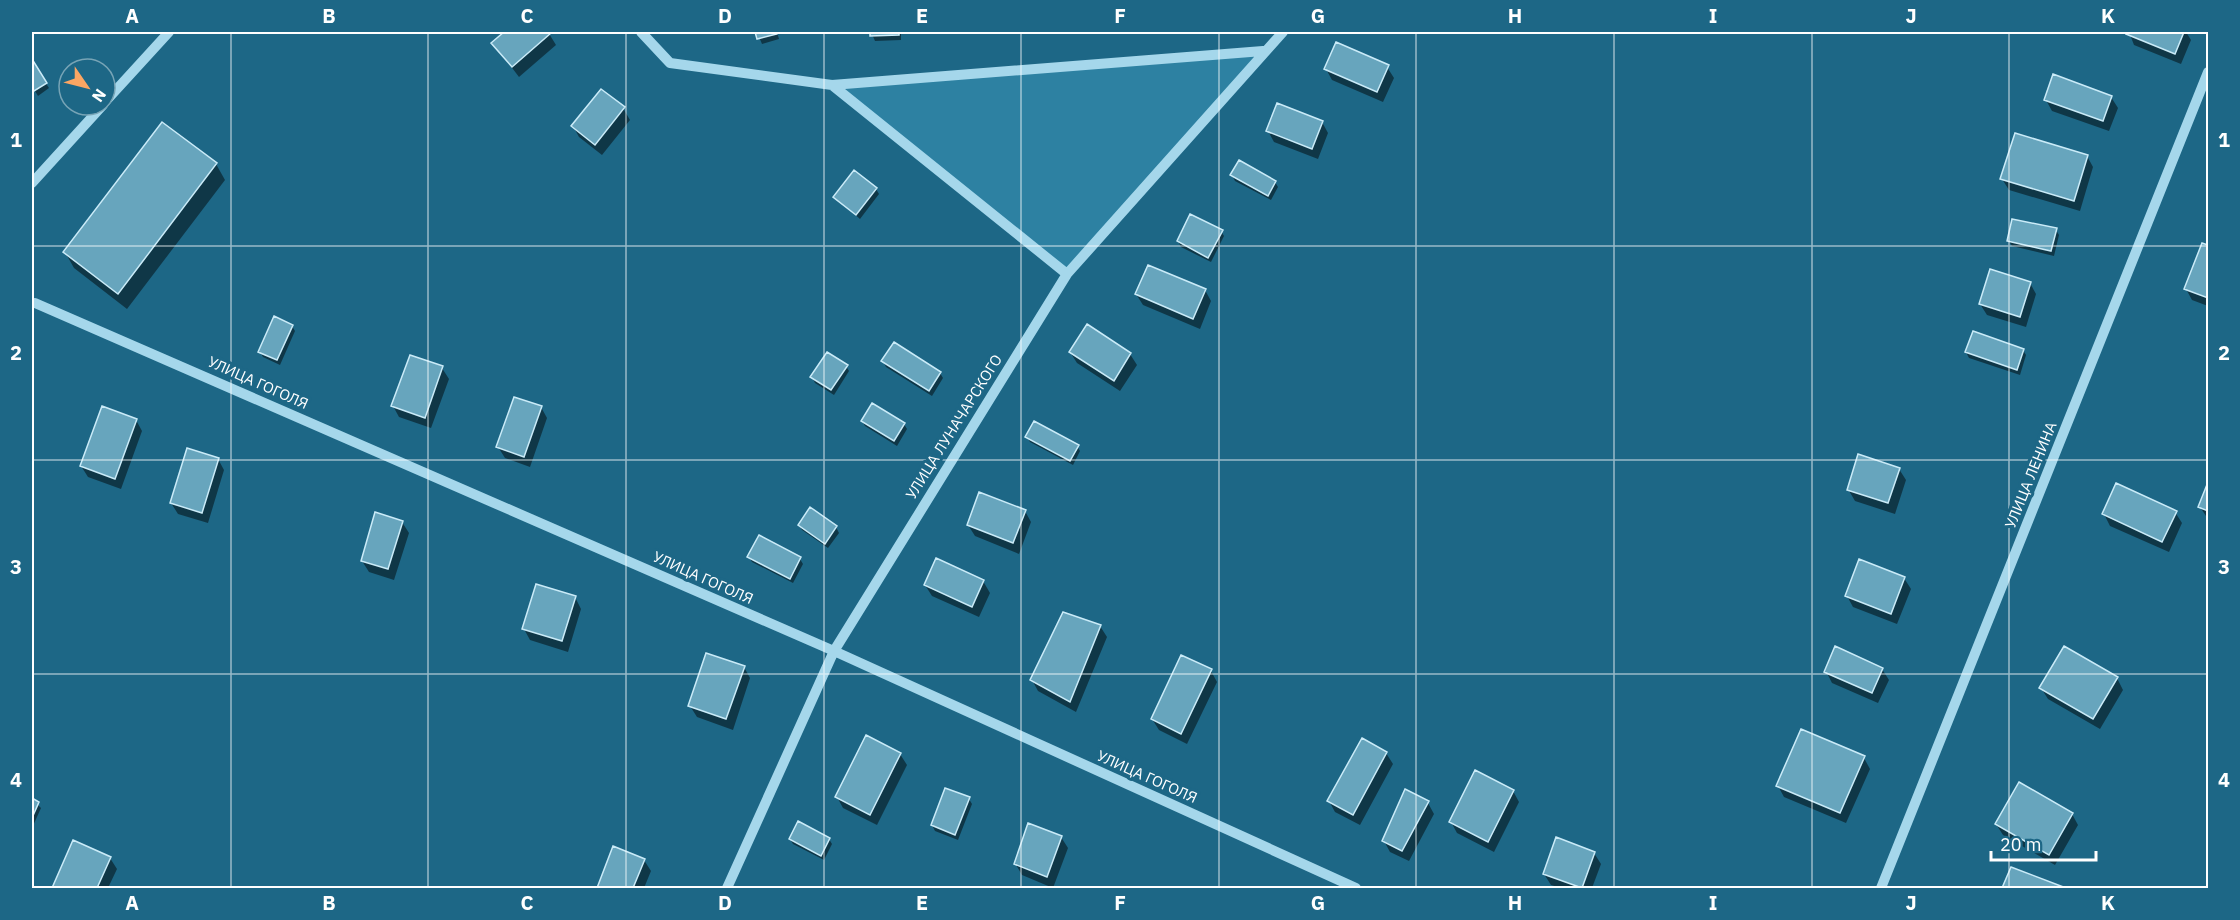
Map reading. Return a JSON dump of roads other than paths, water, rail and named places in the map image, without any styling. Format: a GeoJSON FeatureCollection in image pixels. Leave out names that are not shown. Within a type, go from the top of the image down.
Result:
{"type":"FeatureCollection","features":[{"type":"Feature","properties":{"kind":"street"},"geometry":{"type":"LineString","coordinates":[[117,90],[169,32]]}},
{"type":"Feature","properties":{"kind":"street"},"geometry":{"type":"LineString","coordinates":[[641,32],[670,63],[832,85],[1263,51]]}},
{"type":"Feature","properties":{"kind":"street","name":"УЛИЦА ЛУНАЧАРСКОГО"},"geometry":{"type":"LineString","coordinates":[[727,888],[834,651],[1067,274],[1263,51],[1283,32]]}},
{"type":"Feature","properties":{"kind":"street","name":"УЛИЦА ЛЕНИНА"},"geometry":{"type":"LineString","coordinates":[[1881,888],[2208,72]]}},
{"type":"Feature","properties":{"kind":"street"},"geometry":{"type":"LineString","coordinates":[[832,85],[1067,274]]}},
{"type":"Feature","properties":{"kind":"street"},"geometry":{"type":"LineString","coordinates":[[32,183],[92,117]]}},
{"type":"Feature","properties":{"kind":"street","name":"УЛИЦА ГОГОЛЯ"},"geometry":{"type":"LineString","coordinates":[[33,301],[834,651],[1356,888]]}}]}
